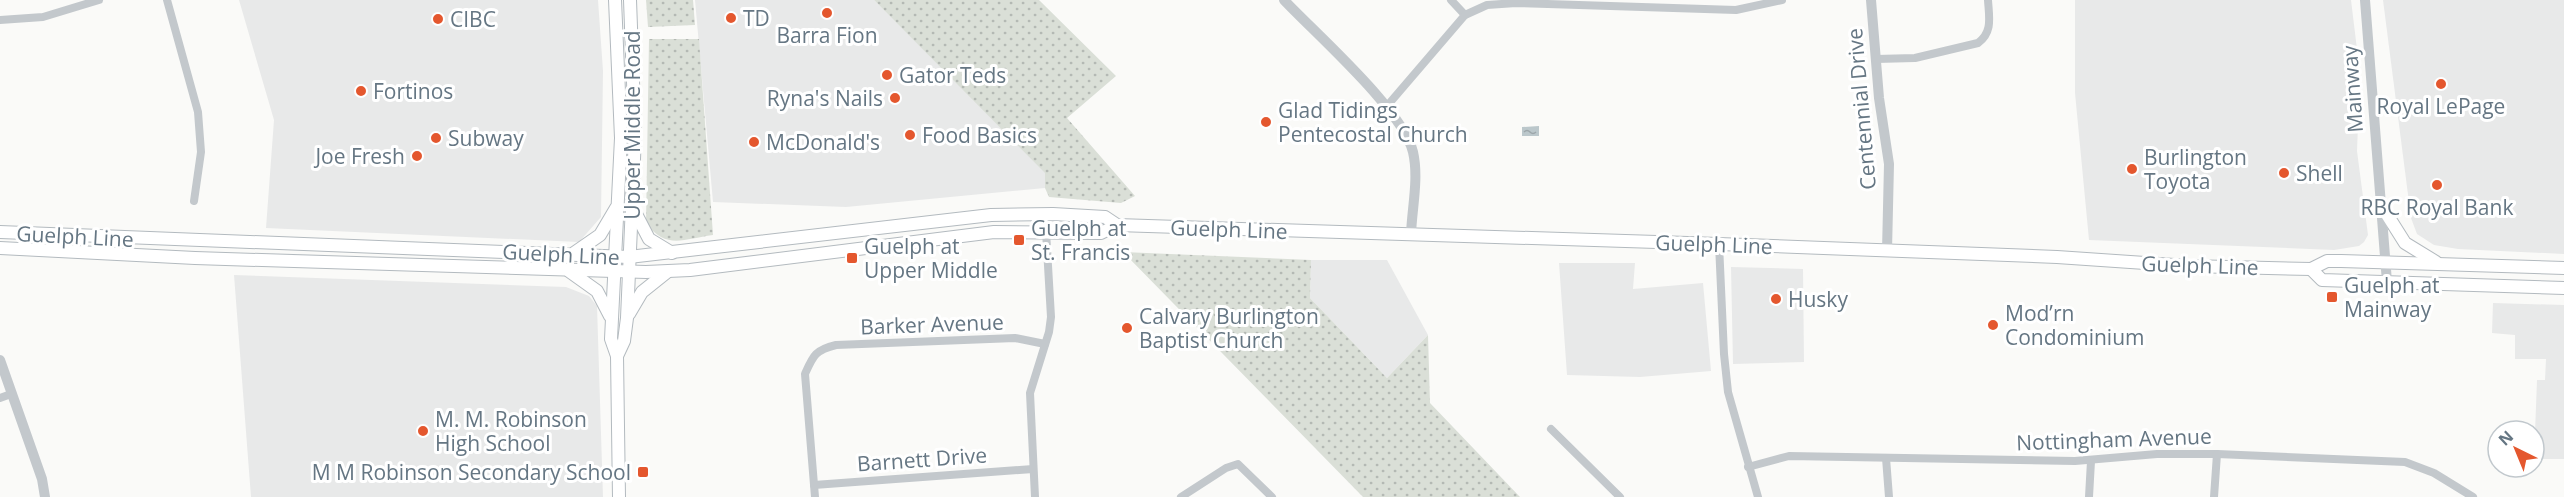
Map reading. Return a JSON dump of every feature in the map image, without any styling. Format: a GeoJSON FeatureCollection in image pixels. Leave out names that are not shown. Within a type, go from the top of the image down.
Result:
{"type":"FeatureCollection","features":[{"type":"Feature","properties":{"kind":"main road","name":"Upper Middle Road"},"geometry":{"type":"LineString","coordinates":[[615,0],[621,138],[611,339],[617,356],[619,497]]}},
{"type":"Feature","properties":{"kind":"main road","name":"Upper Middle Road"},"geometry":{"type":"LineString","coordinates":[[617,356],[624,341],[627,318],[632,204],[635,81],[630,0]]}},
{"type":"Feature","properties":{"kind":"main road"},"geometry":{"type":"LineString","coordinates":[[571,254],[600,235],[618,204]]}},
{"type":"Feature","properties":{"kind":"main road"},"geometry":{"type":"LineString","coordinates":[[632,204],[646,235],[673,254]]}},
{"type":"Feature","properties":{"kind":"main road"},"geometry":{"type":"LineString","coordinates":[[2381,205],[2405,243],[2428,259],[2452,266]]}},
{"type":"Feature","properties":{"kind":"main road","name":"Guelph Line"},"geometry":{"type":"LineString","coordinates":[[0,232],[629,257],[673,254],[992,215],[1045,214],[1104,217],[1117,225]]}},
{"type":"Feature","properties":{"kind":"main road","name":"Guelph Line"},"geometry":{"type":"LineString","coordinates":[[0,248],[242,259],[668,272],[994,232],[1101,233],[1117,225],[1719,244],[2194,266],[2311,269],[2326,261],[2564,268]]}},
{"type":"Feature","properties":{"kind":"main road"},"geometry":{"type":"LineString","coordinates":[[851,249],[874,229]]}},
{"type":"Feature","properties":{"kind":"main road"},"geometry":{"type":"LineString","coordinates":[[242,242],[242,259]]}},
{"type":"Feature","properties":{"kind":"main road","name":"Guelph Line"},"geometry":{"type":"LineString","coordinates":[[2311,269],[2322,280],[2564,288]]}},
{"type":"Feature","properties":{"kind":"main road"},"geometry":{"type":"LineString","coordinates":[[568,270],[597,291],[612,321]]}},
{"type":"Feature","properties":{"kind":"main road"},"geometry":{"type":"LineString","coordinates":[[627,318],[634,303],[645,289],[668,272]]}},
{"type":"Feature","properties":{"kind":"street"},"geometry":{"type":"LineString","coordinates":[[0,20],[43,17],[98,0]]}},
{"type":"Feature","properties":{"kind":"street"},"geometry":{"type":"LineString","coordinates":[[167,0],[198,112],[201,152],[194,201]]}},
{"type":"Feature","properties":{"kind":"street"},"geometry":{"type":"LineString","coordinates":[[1284,0],[1387,106],[1403,126],[1413,152],[1415,165],[1411,234]]}},
{"type":"Feature","properties":{"kind":"street"},"geometry":{"type":"LineString","coordinates":[[1451,0],[1465,15]]}},
{"type":"Feature","properties":{"kind":"street"},"geometry":{"type":"LineString","coordinates":[[1387,106],[1465,15],[1487,5],[1516,3],[1736,10],[1782,0]]}},
{"type":"Feature","properties":{"kind":"street","name":"Centennial Drive"},"geometry":{"type":"LineString","coordinates":[[1871,0],[1879,98],[1889,164],[1887,251]]}},
{"type":"Feature","properties":{"kind":"street"},"geometry":{"type":"LineString","coordinates":[[1876,59],[1915,58],[1978,43],[1985,38],[1990,24],[1988,0]]}},
{"type":"Feature","properties":{"kind":"street","name":"Mainway"},"geometry":{"type":"LineString","coordinates":[[2365,0],[2387,282]]}},
{"type":"Feature","properties":{"kind":"street"},"geometry":{"type":"LineString","coordinates":[[1035,497],[1030,393],[1051,317],[1044,231],[1045,214]]}},
{"type":"Feature","properties":{"kind":"street"},"geometry":{"type":"LineString","coordinates":[[1719,244],[1728,392],[1758,497]]}},
{"type":"Feature","properties":{"kind":"street","name":"Barker Avenue"},"geometry":{"type":"LineString","coordinates":[[814,485],[804,374],[813,357],[821,349],[836,345],[1015,338],[1045,344]]}},
{"type":"Feature","properties":{"kind":"street"},"geometry":{"type":"LineString","coordinates":[[0,360],[5,396],[42,479],[45,497]]}},
{"type":"Feature","properties":{"kind":"street"},"geometry":{"type":"LineString","coordinates":[[1551,429],[1620,497]]}},
{"type":"Feature","properties":{"kind":"street","name":"Nottingham Avenue"},"geometry":{"type":"LineString","coordinates":[[1748,467],[1789,456],[2091,461],[2157,454],[2217,454],[2405,462],[2434,473],[2474,497]]}},
{"type":"Feature","properties":{"kind":"street"},"geometry":{"type":"LineString","coordinates":[[2214,497],[2217,454]]}},
{"type":"Feature","properties":{"kind":"street"},"geometry":{"type":"LineString","coordinates":[[1886,458],[1889,497]]}},
{"type":"Feature","properties":{"kind":"street"},"geometry":{"type":"LineString","coordinates":[[2090,497],[2091,461]]}},
{"type":"Feature","properties":{"kind":"street"},"geometry":{"type":"LineString","coordinates":[[1181,497],[1226,468],[1238,464],[1272,497]]}},
{"type":"Feature","properties":{"kind":"street","name":"Barnett Drive"},"geometry":{"type":"LineString","coordinates":[[814,485],[1033,469]]}},
{"type":"Feature","properties":{"kind":"street"},"geometry":{"type":"LineString","coordinates":[[814,485],[815,497]]}},
{"type":"Feature","properties":{"kind":"shaded area"},"geometry":{"type":"Polygon","coordinates":[[[239,0],[598,0],[603,71],[601,217],[579,242],[266,228],[274,120],[239,0]]]}},
{"type":"Feature","properties":{"kind":"shaded area"},"geometry":{"type":"Polygon","coordinates":[[[646,0],[693,0],[695,25],[648,27],[646,0]]]}},
{"type":"Feature","properties":{"kind":"shaded area"},"geometry":{"type":"Polygon","coordinates":[[[695,0],[874,0],[1046,173],[1045,188],[846,207],[713,202],[695,0]]]}},
{"type":"Feature","properties":{"kind":"shaded area"},"geometry":{"type":"Polygon","coordinates":[[[874,0],[1039,0],[1116,76],[1067,118],[1135,196],[1121,203],[1049,197],[1045,188],[1045,173],[874,0]]]}},
{"type":"Feature","properties":{"kind":"shaded area"},"geometry":{"type":"Polygon","coordinates":[[[2075,0],[2351,0],[2360,74],[2357,151],[2368,235],[2364,242],[2359,246],[2334,250],[2089,240],[2075,93],[2075,0]]]}},
{"type":"Feature","properties":{"kind":"shaded area"},"geometry":{"type":"Polygon","coordinates":[[[2383,0],[2564,0],[2564,254],[2458,249],[2434,245],[2417,234],[2411,218],[2383,0]]]}},
{"type":"Feature","properties":{"kind":"shaded area"},"geometry":{"type":"Polygon","coordinates":[[[649,39],[699,39],[713,235],[676,241],[668,240],[653,231],[646,223],[649,39]]]}},
{"type":"Feature","properties":{"kind":"shaded area"},"geometry":{"type":"Polygon","coordinates":[[[1123,252],[1311,260],[1310,298],[1387,378],[1428,335],[1430,403],[1520,497],[1363,497],[1123,252]]]}},
{"type":"Feature","properties":{"kind":"shaded area"},"geometry":{"type":"Polygon","coordinates":[[[1311,260],[1387,260],[1428,335],[1387,378],[1310,298],[1311,260]]]}},
{"type":"Feature","properties":{"kind":"shaded area"},"geometry":{"type":"Polygon","coordinates":[[[1559,263],[1635,263],[1633,289],[1703,283],[1711,371],[1640,377],[1567,375],[1559,263]]]}},
{"type":"Feature","properties":{"kind":"shaded area"},"geometry":{"type":"Polygon","coordinates":[[[1731,267],[1803,269],[1804,362],[1733,364],[1731,267]]]}},
{"type":"Feature","properties":{"kind":"shaded area","name":"M. M. Robinson High School"},"geometry":{"type":"Polygon","coordinates":[[[234,275],[566,287],[589,296],[597,306],[603,497],[251,497],[234,275]]]}},
{"type":"Feature","properties":{"kind":"shaded area"},"geometry":{"type":"Polygon","coordinates":[[[2493,303],[2564,305],[2564,459],[2546,459],[2546,419],[2536,419],[2537,380],[2545,380],[2546,359],[2515,359],[2515,335],[2492,333],[2493,303]]]}},
{"type":"Feature","properties":{"kind":"water"},"geometry":{"type":"Polygon","coordinates":[[[1539,126],[1539,136],[1522,136],[1522,127],[1539,126]]]}},
{"type":"Feature","properties":{"kind":"place","name":"Barra Fion"},"geometry":{"type":"Point","coordinates":[827,13]}},
{"type":"Feature","properties":{"kind":"place","name":"TD"},"geometry":{"type":"Point","coordinates":[731,18]}},
{"type":"Feature","properties":{"kind":"place","name":"CIBC"},"geometry":{"type":"Point","coordinates":[438,19]}},
{"type":"Feature","properties":{"kind":"place","name":"Gator Teds"},"geometry":{"type":"Point","coordinates":[887,75]}},
{"type":"Feature","properties":{"kind":"place","name":"Royal LePage"},"geometry":{"type":"Point","coordinates":[2441,84]}},
{"type":"Feature","properties":{"kind":"place","name":"Fortinos"},"geometry":{"type":"Point","coordinates":[361,91]}},
{"type":"Feature","properties":{"kind":"place","name":"Ryna's Nails"},"geometry":{"type":"Point","coordinates":[895,98]}},
{"type":"Feature","properties":{"kind":"place","name":"Glad Tidings Pentecostal Church"},"geometry":{"type":"Point","coordinates":[1266,122]}},
{"type":"Feature","properties":{"kind":"place","name":"Food Basics"},"geometry":{"type":"Point","coordinates":[910,135]}},
{"type":"Feature","properties":{"kind":"place","name":"Subway"},"geometry":{"type":"Point","coordinates":[436,138]}},
{"type":"Feature","properties":{"kind":"place","name":"McDonald's"},"geometry":{"type":"Point","coordinates":[754,142]}},
{"type":"Feature","properties":{"kind":"place","name":"Joe Fresh"},"geometry":{"type":"Point","coordinates":[417,156]}},
{"type":"Feature","properties":{"kind":"place","name":"Burlington Toyota"},"geometry":{"type":"Point","coordinates":[2132,169]}},
{"type":"Feature","properties":{"kind":"place","name":"Shell"},"geometry":{"type":"Point","coordinates":[2284,173]}},
{"type":"Feature","properties":{"kind":"place","name":"RBC Royal Bank"},"geometry":{"type":"Point","coordinates":[2437,185]}},
{"type":"Feature","properties":{"kind":"place","name":"Guelph at St. Francis"},"geometry":{"type":"Point","coordinates":[1019,240]}},
{"type":"Feature","properties":{"kind":"place","name":"Guelph at Upper Middle"},"geometry":{"type":"Point","coordinates":[852,258]}},
{"type":"Feature","properties":{"kind":"place","name":"Guelph at Mainway"},"geometry":{"type":"Point","coordinates":[2332,297]}},
{"type":"Feature","properties":{"kind":"place","name":"Husky"},"geometry":{"type":"Point","coordinates":[1776,299]}},
{"type":"Feature","properties":{"kind":"place","name":"Mod’rn Condominium"},"geometry":{"type":"Point","coordinates":[1993,325]}},
{"type":"Feature","properties":{"kind":"place","name":"Calvary Burlington Baptist Church"},"geometry":{"type":"Point","coordinates":[1127,328]}},
{"type":"Feature","properties":{"kind":"place","name":"M. M. Robinson High School"},"geometry":{"type":"Point","coordinates":[423,431]}},
{"type":"Feature","properties":{"kind":"place","name":"M M Robinson Secondary School"},"geometry":{"type":"Point","coordinates":[643,472]}}]}
